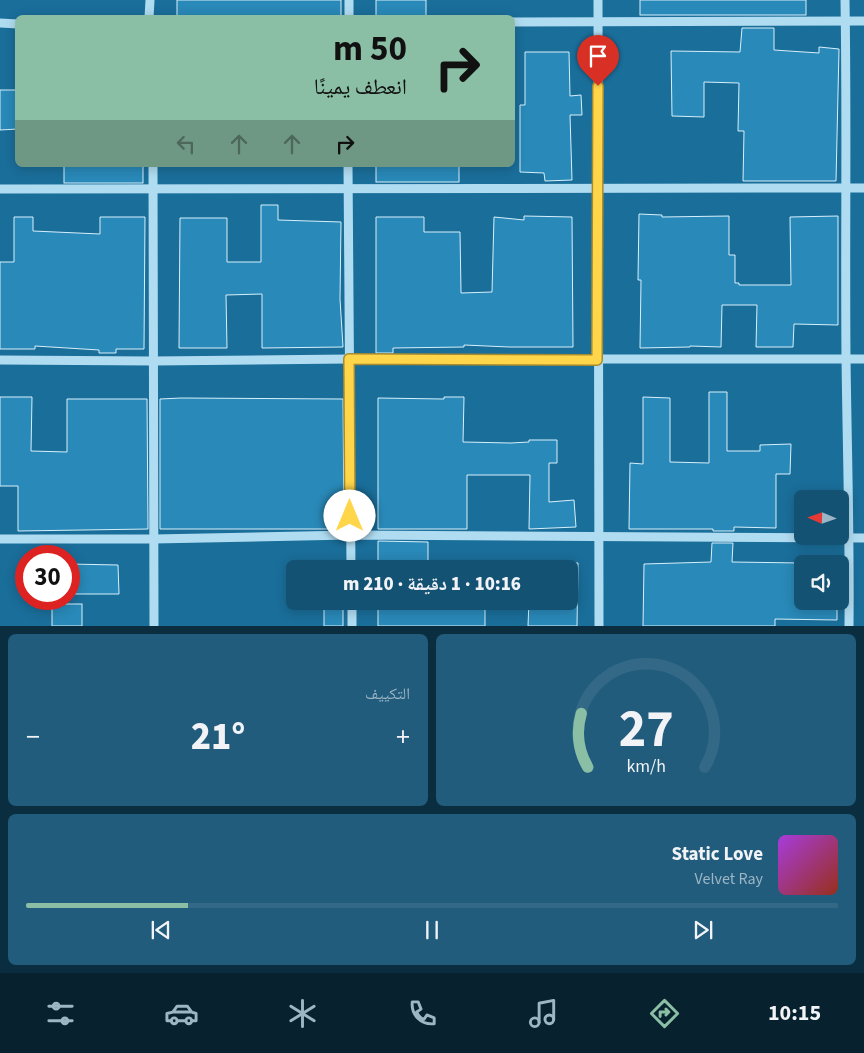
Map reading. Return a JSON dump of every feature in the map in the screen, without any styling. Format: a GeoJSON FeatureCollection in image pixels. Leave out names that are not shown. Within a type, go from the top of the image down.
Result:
{"type":"FeatureCollection","features":[{"type":"Feature","properties":{"kind":"street"},"geometry":{"type":"LineString","coordinates":[[149,15],[150,0]]}},
{"type":"Feature","properties":{"kind":"street"},"geometry":{"type":"LineString","coordinates":[[349,0],[349,15]]}},
{"type":"Feature","properties":{"kind":"street"},"geometry":{"type":"LineString","coordinates":[[598,0],[597,360],[599,626]]}},
{"type":"Feature","properties":{"kind":"street"},"geometry":{"type":"LineString","coordinates":[[845,0],[846,359],[850,538],[849,626]]}},
{"type":"Feature","properties":{"kind":"street"},"geometry":{"type":"LineString","coordinates":[[515,22],[598,20],[864,21]]}},
{"type":"Feature","properties":{"kind":"street"},"geometry":{"type":"LineString","coordinates":[[0,23],[15,24]]}},
{"type":"Feature","properties":{"kind":"street"},"geometry":{"type":"LineString","coordinates":[[153,167],[154,626]]}},
{"type":"Feature","properties":{"kind":"street"},"geometry":{"type":"LineString","coordinates":[[348,167],[351,560]]}},
{"type":"Feature","properties":{"kind":"street"},"geometry":{"type":"LineString","coordinates":[[0,189],[864,188]]}},
{"type":"Feature","properties":{"kind":"street"},"geometry":{"type":"LineString","coordinates":[[0,360],[864,359]]}},
{"type":"Feature","properties":{"kind":"street"},"geometry":{"type":"LineString","coordinates":[[0,539],[350,536],[864,538]]}},
{"type":"Feature","properties":{"kind":"street"},"geometry":{"type":"LineString","coordinates":[[352,610],[352,626]]}},
{"type":"Feature","properties":{"kind":"building"},"geometry":{"type":"Polygon","coordinates":[[[177,0],[341,0],[341,15],[177,15],[177,0]]]}},
{"type":"Feature","properties":{"kind":"building"},"geometry":{"type":"Polygon","coordinates":[[[376,0],[426,0],[426,15],[376,15],[376,0]]]}},
{"type":"Feature","properties":{"kind":"building"},"geometry":{"type":"Polygon","coordinates":[[[640,0],[806,0],[806,15],[640,15],[640,0]]]}},
{"type":"Feature","properties":{"kind":"building"},"geometry":{"type":"Polygon","coordinates":[[[742,28],[774,28],[774,50],[819,53],[819,47],[839,49],[836,181],[743,181],[744,131],[738,131],[739,83],[704,82],[704,117],[672,116],[671,51],[740,52],[742,28]]]}},
{"type":"Feature","properties":{"kind":"building"},"geometry":{"type":"Polygon","coordinates":[[[525,52],[569,52],[570,96],[581,95],[582,115],[570,115],[572,180],[545,181],[544,173],[520,172],[520,105],[525,105],[525,52]]]}},
{"type":"Feature","properties":{"kind":"building"},"geometry":{"type":"Polygon","coordinates":[[[0,90],[15,90],[15,129],[0,130],[0,90]]]}},
{"type":"Feature","properties":{"kind":"building"},"geometry":{"type":"Polygon","coordinates":[[[64,167],[143,167],[143,183],[64,183],[64,167]]]}},
{"type":"Feature","properties":{"kind":"building"},"geometry":{"type":"Polygon","coordinates":[[[376,167],[459,167],[459,182],[376,182],[376,167]]]}},
{"type":"Feature","properties":{"kind":"building"},"geometry":{"type":"Polygon","coordinates":[[[261,205],[278,205],[278,220],[341,222],[340,299],[343,347],[262,348],[262,294],[226,295],[227,348],[179,348],[180,218],[227,218],[227,262],[261,262],[261,205]]]}},
{"type":"Feature","properties":{"kind":"building"},"geometry":{"type":"Polygon","coordinates":[[[639,214],[662,215],[662,217],[729,216],[729,255],[735,255],[735,283],[739,283],[739,285],[791,285],[790,217],[838,216],[838,325],[794,324],[793,347],[756,347],[757,305],[722,305],[721,347],[640,348],[641,280],[638,280],[639,214]]]}},
{"type":"Feature","properties":{"kind":"building"},"geometry":{"type":"Polygon","coordinates":[[[524,216],[572,217],[573,347],[464,345],[464,347],[393,348],[393,353],[376,353],[376,217],[424,217],[424,232],[460,232],[461,293],[492,292],[494,217],[524,220],[524,216]]]}},
{"type":"Feature","properties":{"kind":"building"},"geometry":{"type":"Polygon","coordinates":[[[14,217],[33,217],[33,231],[100,234],[100,217],[145,217],[144,349],[116,349],[116,353],[99,353],[99,350],[35,346],[35,349],[0,349],[0,262],[14,262],[14,217]]]}},
{"type":"Feature","properties":{"kind":"building"},"geometry":{"type":"Polygon","coordinates":[[[709,392],[727,392],[727,451],[760,451],[760,445],[791,444],[790,474],[776,474],[776,528],[734,527],[734,531],[713,531],[713,529],[629,529],[630,463],[643,464],[643,397],[670,398],[670,462],[709,463],[709,392]]]}},
{"type":"Feature","properties":{"kind":"building"},"geometry":{"type":"Polygon","coordinates":[[[0,397],[32,397],[31,451],[67,452],[67,399],[147,399],[148,529],[18,531],[18,486],[0,486],[0,397]]]}},
{"type":"Feature","properties":{"kind":"building"},"geometry":{"type":"Polygon","coordinates":[[[444,397],[464,397],[463,442],[511,443],[529,442],[529,440],[557,440],[557,463],[549,463],[549,502],[574,500],[576,527],[529,529],[530,475],[467,475],[467,529],[378,529],[378,398],[444,399],[444,397]]]}},
{"type":"Feature","properties":{"kind":"building"},"geometry":{"type":"Polygon","coordinates":[[[160,399],[343,399],[344,529],[160,529],[160,399]]]}},
{"type":"Feature","properties":{"kind":"building"},"geometry":{"type":"Polygon","coordinates":[[[378,541],[428,542],[428,560],[378,560],[378,541]]]}},
{"type":"Feature","properties":{"kind":"building"},"geometry":{"type":"Polygon","coordinates":[[[712,543],[733,543],[732,562],[794,563],[794,610],[837,610],[837,620],[775,619],[775,626],[643,626],[644,564],[711,562],[712,543]]]}},
{"type":"Feature","properties":{"kind":"building"},"geometry":{"type":"Polygon","coordinates":[[[80,564],[118,565],[119,594],[80,594],[80,564]]]}},
{"type":"Feature","properties":{"kind":"building"},"geometry":{"type":"Polygon","coordinates":[[[80,604],[82,604],[82,626],[52,626],[52,610],[80,610],[80,604]]]}},
{"type":"Feature","properties":{"kind":"building"},"geometry":{"type":"Polygon","coordinates":[[[324,610],[343,610],[343,626],[324,626],[324,610]]]}},
{"type":"Feature","properties":{"kind":"building"},"geometry":{"type":"Polygon","coordinates":[[[378,610],[485,610],[485,626],[378,626],[378,610]]]}},
{"type":"Feature","properties":{"kind":"building"},"geometry":{"type":"Polygon","coordinates":[[[529,610],[577,610],[577,626],[528,626],[529,610]]]}},
{"type":"Feature","properties":{"kind":"route"},"geometry":{"type":"LineString","coordinates":[[350,516],[349,359],[597,360],[598,86]]}}]}
